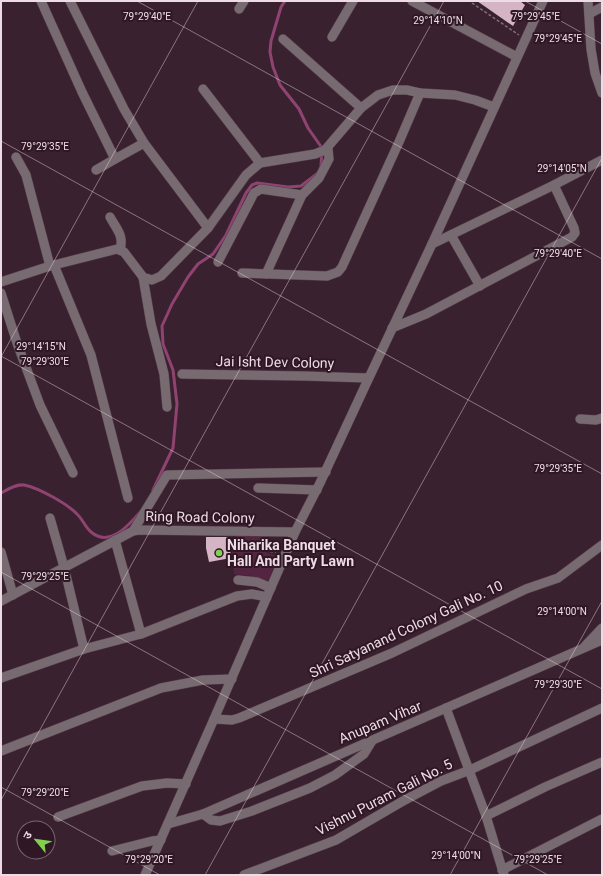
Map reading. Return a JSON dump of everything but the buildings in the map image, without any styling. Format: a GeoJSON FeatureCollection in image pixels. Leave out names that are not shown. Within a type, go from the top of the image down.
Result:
{"type":"FeatureCollection","features":[{"type":"Feature","properties":{"kind":"street"},"geometry":{"type":"LineString","coordinates":[[41,1],[82,92],[115,159]]}},
{"type":"Feature","properties":{"kind":"street"},"geometry":{"type":"LineString","coordinates":[[70,1],[124,109],[144,143],[208,228]]}},
{"type":"Feature","properties":{"kind":"street"},"geometry":{"type":"LineString","coordinates":[[239,9],[244,1]]}},
{"type":"Feature","properties":{"kind":"street"},"geometry":{"type":"LineString","coordinates":[[332,38],[353,1]]}},
{"type":"Feature","properties":{"kind":"street"},"geometry":{"type":"LineString","coordinates":[[412,1],[517,57]]}},
{"type":"Feature","properties":{"kind":"street"},"geometry":{"type":"LineString","coordinates":[[588,1],[592,55],[595,73],[602,92]]}},
{"type":"Feature","properties":{"kind":"street"},"geometry":{"type":"LineString","coordinates":[[145,875],[295,532],[326,472],[368,378],[432,244],[525,39],[539,3]]}},
{"type":"Feature","properties":{"kind":"street"},"geometry":{"type":"LineString","coordinates":[[589,14],[602,7]]}},
{"type":"Feature","properties":{"kind":"street"},"geometry":{"type":"LineString","coordinates":[[283,39],[362,108]]}},
{"type":"Feature","properties":{"kind":"street"},"geometry":{"type":"LineString","coordinates":[[203,89],[260,163]]}},
{"type":"Feature","properties":{"kind":"street"},"geometry":{"type":"LineString","coordinates":[[143,277],[152,280],[161,276],[208,228],[246,175],[260,163],[316,154],[327,150],[362,108],[378,95],[392,90],[407,90],[420,93],[455,96],[475,100],[494,107]]}},
{"type":"Feature","properties":{"kind":"street"},"geometry":{"type":"LineString","coordinates":[[242,273],[326,276],[338,272],[342,267],[420,93]]}},
{"type":"Feature","properties":{"kind":"street"},"geometry":{"type":"LineString","coordinates":[[96,170],[144,143]]}},
{"type":"Feature","properties":{"kind":"street"},"geometry":{"type":"LineString","coordinates":[[266,274],[302,195],[319,178],[329,159],[327,150]]}},
{"type":"Feature","properties":{"kind":"street"},"geometry":{"type":"LineString","coordinates":[[16,157],[26,175],[52,265],[90,355],[128,498]]}},
{"type":"Feature","properties":{"kind":"street"},"geometry":{"type":"LineString","coordinates":[[432,244],[602,160]]}},
{"type":"Feature","properties":{"kind":"street"},"geometry":{"type":"LineString","coordinates":[[392,328],[426,314],[572,237],[575,233],[574,228],[554,185]]}},
{"type":"Feature","properties":{"kind":"street"},"geometry":{"type":"LineString","coordinates":[[218,262],[254,193],[261,189],[302,195]]}},
{"type":"Feature","properties":{"kind":"street"},"geometry":{"type":"LineString","coordinates":[[110,217],[122,237],[123,242],[120,250]]}},
{"type":"Feature","properties":{"kind":"street"},"geometry":{"type":"LineString","coordinates":[[451,235],[480,286]]}},
{"type":"Feature","properties":{"kind":"street"},"geometry":{"type":"LineString","coordinates":[[1,282],[52,265],[117,249],[124,252],[143,277],[164,374],[167,408]]}},
{"type":"Feature","properties":{"kind":"street"},"geometry":{"type":"LineString","coordinates":[[1,293],[17,343],[40,405],[73,473]]}},
{"type":"Feature","properties":{"kind":"street","name":"Jai Isht Dev Colony"},"geometry":{"type":"LineString","coordinates":[[182,374],[368,378]]}},
{"type":"Feature","properties":{"kind":"street"},"geometry":{"type":"LineString","coordinates":[[580,419],[596,420],[602,418]]}},
{"type":"Feature","properties":{"kind":"street"},"geometry":{"type":"LineString","coordinates":[[133,531],[168,476],[326,472]]}},
{"type":"Feature","properties":{"kind":"street"},"geometry":{"type":"LineString","coordinates":[[258,488],[317,490]]}},
{"type":"Feature","properties":{"kind":"street"},"geometry":{"type":"LineString","coordinates":[[50,518],[64,567],[84,649]]}},
{"type":"Feature","properties":{"kind":"street","name":"Ring Road Colony"},"geometry":{"type":"LineString","coordinates":[[1,601],[133,531],[295,532]]}},
{"type":"Feature","properties":{"kind":"street"},"geometry":{"type":"LineString","coordinates":[[115,540],[141,634]]}},
{"type":"Feature","properties":{"kind":"street","name":"Shri Satyanand Colony Gali No. 10"},"geometry":{"type":"LineString","coordinates":[[214,719],[232,720],[239,718],[380,658],[526,589],[558,578],[602,545]]}},
{"type":"Feature","properties":{"kind":"street"},"geometry":{"type":"LineString","coordinates":[[1,552],[13,595]]}},
{"type":"Feature","properties":{"kind":"street"},"geometry":{"type":"LineString","coordinates":[[238,580],[257,582],[271,588]]}},
{"type":"Feature","properties":{"kind":"street"},"geometry":{"type":"LineString","coordinates":[[1,678],[84,649],[141,634],[237,596],[252,594],[267,597]]}},
{"type":"Feature","properties":{"kind":"street"},"geometry":{"type":"LineString","coordinates":[[583,648],[602,628]]}},
{"type":"Feature","properties":{"kind":"street","name":"Anupam Vihar"},"geometry":{"type":"LineString","coordinates":[[168,824],[203,814],[602,640]]}},
{"type":"Feature","properties":{"kind":"street"},"geometry":{"type":"LineString","coordinates":[[1,751],[161,688],[203,680],[232,679]]}},
{"type":"Feature","properties":{"kind":"street"},"geometry":{"type":"LineString","coordinates":[[446,708],[486,816],[503,873],[602,819]]}},
{"type":"Feature","properties":{"kind":"street","name":"Vishnu Puram Gali No. 5"},"geometry":{"type":"LineString","coordinates":[[244,875],[336,840],[402,801],[441,781],[470,770],[602,708]]}},
{"type":"Feature","properties":{"kind":"street"},"geometry":{"type":"LineString","coordinates":[[203,814],[211,820],[220,821],[252,811],[304,791],[335,775],[364,754],[372,741]]}},
{"type":"Feature","properties":{"kind":"street"},"geometry":{"type":"LineString","coordinates":[[486,816],[545,787],[602,762]]}},
{"type":"Feature","properties":{"kind":"street"},"geometry":{"type":"LineString","coordinates":[[58,817],[142,786],[167,782],[186,784]]}},
{"type":"Feature","properties":{"kind":"street"},"geometry":{"type":"LineString","coordinates":[[112,852],[161,840]]}},
{"type":"Feature","properties":{"kind":"path"},"geometry":{"type":"LineString","coordinates":[[472,3],[525,39]]}},
{"type":"Feature","properties":{"kind":"shaded area"},"geometry":{"type":"Polygon","coordinates":[[[236,535],[268,536],[267,553],[279,556],[267,583],[252,579],[252,576],[234,574],[231,542],[236,542],[236,535]]]}},
{"type":"Feature","properties":{"kind":"waterway"},"geometry":{"type":"LineString","coordinates":[[285,1],[281,7],[271,41],[270,52],[273,67],[280,85],[299,109],[308,128],[322,148],[321,166]]}},
{"type":"Feature","properties":{"kind":"waterway"},"geometry":{"type":"LineString","coordinates":[[153,490],[173,448],[177,404],[173,370],[163,344],[162,326],[172,304],[188,277],[198,264],[213,254],[226,235],[246,193],[252,185],[257,183],[288,187],[301,186],[318,173]]}},
{"type":"Feature","properties":{"kind":"waterway"},"geometry":{"type":"LineString","coordinates":[[1,493],[18,485],[24,485],[37,489],[67,506],[78,515],[91,532],[98,536],[105,537],[119,533],[141,511]]}},
{"type":"Feature","properties":{"kind":"place","name":"Niharika Banquet Hall And Party Lawn"},"geometry":{"type":"Point","coordinates":[219,553]}}]}
